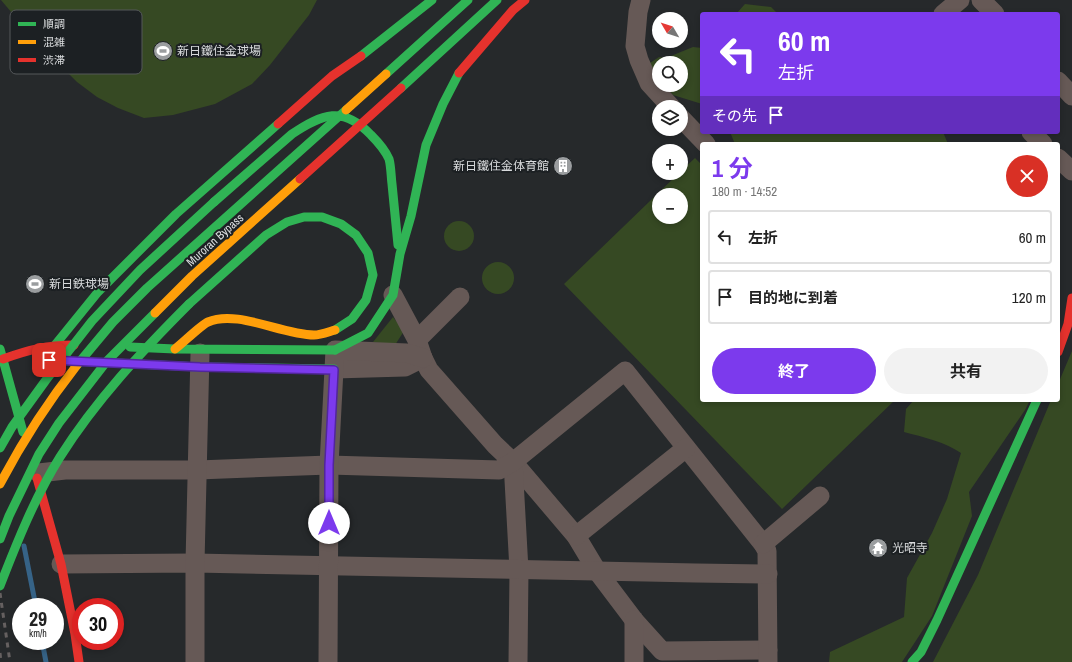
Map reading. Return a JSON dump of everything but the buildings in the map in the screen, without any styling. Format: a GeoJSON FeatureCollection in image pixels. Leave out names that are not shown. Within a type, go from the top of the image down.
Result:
{"type":"FeatureCollection","features":[{"type":"Feature","properties":{"kind":"main road"},"geometry":{"type":"LineString","coordinates":[[55,345],[98,292],[176,214],[332,76],[367,52],[432,0]]}},
{"type":"Feature","properties":{"kind":"main road","name":"Muroran Bypass"},"geometry":{"type":"LineString","coordinates":[[0,484],[18,450],[40,415],[79,362],[115,321],[198,241],[468,0]]}},
{"type":"Feature","properties":{"kind":"main road","name":"Muroran Bypass"},"geometry":{"type":"LineString","coordinates":[[0,539],[9,516],[39,454],[59,423],[107,361],[192,276],[498,0]]}},
{"type":"Feature","properties":{"kind":"main road"},"geometry":{"type":"LineString","coordinates":[[49,360],[93,362],[200,358],[335,350],[368,333],[393,295],[400,254],[426,145],[443,104],[460,71],[485,41],[525,0]]}},
{"type":"Feature","properties":{"kind":"main road"},"geometry":{"type":"LineString","coordinates":[[0,448],[7,435],[42,385],[68,351],[129,280],[214,202],[302,126],[335,115],[351,119],[370,132],[382,148],[388,160],[400,254]]}},
{"type":"Feature","properties":{"kind":"main road"},"geometry":{"type":"LineString","coordinates":[[0,586],[8,563],[32,508],[60,458],[95,409],[131,364],[189,304],[266,235],[287,222],[304,217],[322,217],[341,224],[356,235],[368,253],[373,275],[366,300],[352,319],[334,330],[315,335],[293,333],[247,321],[226,318],[208,322],[175,349]]}},
{"type":"Feature","properties":{"kind":"main road"},"geometry":{"type":"LineString","coordinates":[[1060,346],[1068,324],[1072,298]]}},
{"type":"Feature","properties":{"kind":"main road"},"geometry":{"type":"LineString","coordinates":[[3,359],[29,350],[55,345],[175,349],[200,358],[334,370]]}},
{"type":"Feature","properties":{"kind":"main road"},"geometry":{"type":"LineString","coordinates":[[0,349],[61,564],[79,662]]}},
{"type":"Feature","properties":{"kind":"main road"},"geometry":{"type":"LineString","coordinates":[[6,371],[17,368]]}},
{"type":"Feature","properties":{"kind":"main road"},"geometry":{"type":"LineString","coordinates":[[912,662],[921,652],[937,620],[1036,402]]}},
{"type":"Feature","properties":{"kind":"street"},"geometry":{"type":"LineString","coordinates":[[641,0],[638,12],[635,46],[639,60],[649,83],[665,100]]}},
{"type":"Feature","properties":{"kind":"street"},"geometry":{"type":"LineString","coordinates":[[945,12],[960,0]]}},
{"type":"Feature","properties":{"kind":"street"},"geometry":{"type":"LineString","coordinates":[[981,0],[993,12]]}},
{"type":"Feature","properties":{"kind":"street"},"geometry":{"type":"LineString","coordinates":[[1060,83],[1072,96]]}},
{"type":"Feature","properties":{"kind":"street"},"geometry":{"type":"LineString","coordinates":[[688,125],[704,142]]}},
{"type":"Feature","properties":{"kind":"street"},"geometry":{"type":"LineString","coordinates":[[1033,134],[1042,142]]}},
{"type":"Feature","properties":{"kind":"street"},"geometry":{"type":"LineString","coordinates":[[1060,160],[1072,171]]}},
{"type":"Feature","properties":{"kind":"street"},"geometry":{"type":"LineString","coordinates":[[35,474],[65,470],[198,470],[329,465],[499,470],[513,462],[625,371],[764,544],[767,551],[768,574],[768,656],[662,651],[634,620],[597,571],[576,536],[513,462],[495,445],[429,370],[423,358],[418,340],[393,295]]}},
{"type":"Feature","properties":{"kind":"street"},"geometry":{"type":"LineString","coordinates":[[418,340],[460,297]]}},
{"type":"Feature","properties":{"kind":"street"},"geometry":{"type":"LineString","coordinates":[[328,662],[329,465],[335,350],[407,353],[423,358]]}},
{"type":"Feature","properties":{"kind":"street"},"geometry":{"type":"LineString","coordinates":[[195,662],[195,563],[200,358]]}},
{"type":"Feature","properties":{"kind":"street"},"geometry":{"type":"LineString","coordinates":[[334,370],[405,367],[423,358]]}},
{"type":"Feature","properties":{"kind":"street"},"geometry":{"type":"LineString","coordinates":[[576,536],[686,448]]}},
{"type":"Feature","properties":{"kind":"street"},"geometry":{"type":"LineString","coordinates":[[513,462],[519,570],[518,662]]}},
{"type":"Feature","properties":{"kind":"street"},"geometry":{"type":"LineString","coordinates":[[764,544],[820,496]]}},
{"type":"Feature","properties":{"kind":"street"},"geometry":{"type":"LineString","coordinates":[[61,564],[195,563],[768,574]]}},
{"type":"Feature","properties":{"kind":"street"},"geometry":{"type":"LineString","coordinates":[[634,620],[634,662]]}},
{"type":"Feature","properties":{"kind":"green space","name":"新日鐵住金球場"},"geometry":{"type":"Polygon","coordinates":[[[1,0],[317,0],[309,15],[270,65],[252,84],[215,104],[173,115],[144,118],[118,108],[97,97],[69,74],[142,74],[142,10],[10,11],[1,0]]]}},
{"type":"Feature","properties":{"kind":"green space"},"geometry":{"type":"Polygon","coordinates":[[[745,4],[771,7],[776,12],[738,12],[745,4]]]}},
{"type":"Feature","properties":{"kind":"green space"},"geometry":{"type":"Polygon","coordinates":[[[693,47],[700,48],[700,103],[673,95],[670,92],[688,92],[688,56],[671,56],[693,47]]]}},
{"type":"Feature","properties":{"kind":"green space"},"geometry":{"type":"Polygon","coordinates":[[[652,62],[652,72],[649,69],[650,63],[652,62]]]}},
{"type":"Feature","properties":{"kind":"green space"},"geometry":{"type":"Polygon","coordinates":[[[731,134],[944,134],[947,142],[734,142],[731,134]]]}},
{"type":"Feature","properties":{"kind":"green space"},"geometry":{"type":"Polygon","coordinates":[[[695,158],[700,163],[700,402],[893,402],[782,509],[564,284],[652,199],[652,224],[688,224],[688,188],[663,188],[672,180],[688,180],[688,164],[695,158]]]}},
{"type":"Feature","properties":{"kind":"green space"},"geometry":{"type":"Polygon","coordinates":[[[459,221],[470,225],[474,236],[470,247],[459,251],[448,247],[444,236],[448,225],[459,221]]]}},
{"type":"Feature","properties":{"kind":"green space"},"geometry":{"type":"Polygon","coordinates":[[[495,262],[501,262],[511,269],[514,278],[513,284],[507,291],[501,294],[495,294],[485,287],[482,281],[482,275],[489,265],[495,262]]]}},
{"type":"Feature","properties":{"kind":"green space"},"geometry":{"type":"Polygon","coordinates":[[[393,317],[404,331],[395,345],[373,342],[393,317]]]}},
{"type":"Feature","properties":{"kind":"green space"},"geometry":{"type":"Polygon","coordinates":[[[1072,351],[1072,662],[933,662],[978,575],[1050,402],[1060,402],[1060,379],[1072,351]]]}},
{"type":"Feature","properties":{"kind":"green space"},"geometry":{"type":"Polygon","coordinates":[[[912,402],[1029,402],[969,492],[972,516],[932,616],[902,662],[829,662],[830,652],[904,617],[907,578],[932,533],[947,499],[961,453],[941,443],[904,432],[906,409],[912,402]]]}},
{"type":"Feature","properties":{"kind":"waterway"},"geometry":{"type":"LineString","coordinates":[[24,546],[34,598]]}},
{"type":"Feature","properties":{"kind":"waterway"},"geometry":{"type":"LineString","coordinates":[[44,650],[46,662]]}},
{"type":"Feature","properties":{"kind":"railway"},"geometry":{"type":"LineString","coordinates":[[0,593],[10,662]]}},
{"type":"Feature","properties":{"kind":"railway"},"geometry":{"type":"LineString","coordinates":[[0,653],[1,662]]}},
{"type":"Feature","properties":{"kind":"traffic: fast"},"geometry":{"type":"LineString","coordinates":[[361,56],[432,0]]}},
{"type":"Feature","properties":{"kind":"traffic: fast"},"geometry":{"type":"LineString","coordinates":[[386,74],[468,0]]}},
{"type":"Feature","properties":{"kind":"traffic: fast"},"geometry":{"type":"LineString","coordinates":[[401,88],[497,0]]}},
{"type":"Feature","properties":{"kind":"traffic: fast"},"geometry":{"type":"LineString","coordinates":[[335,350],[368,333],[393,295],[400,254],[411,216],[426,145],[443,104],[459,73]]}},
{"type":"Feature","properties":{"kind":"traffic: fast"},"geometry":{"type":"LineString","coordinates":[[77,365],[113,322],[147,288],[346,110]]}},
{"type":"Feature","properties":{"kind":"traffic: fast"},"geometry":{"type":"LineString","coordinates":[[214,202],[292,134],[323,118],[342,116],[351,119],[371,135],[389,159],[398,245]]}},
{"type":"Feature","properties":{"kind":"traffic: fast"},"geometry":{"type":"LineString","coordinates":[[55,345],[98,292],[176,214],[278,124]]}},
{"type":"Feature","properties":{"kind":"traffic: fast"},"geometry":{"type":"LineString","coordinates":[[0,448],[12,427],[46,380],[92,321],[140,270],[214,202]]}},
{"type":"Feature","properties":{"kind":"traffic: fast"},"geometry":{"type":"LineString","coordinates":[[189,304],[266,235],[287,222],[304,217],[322,217],[341,224],[356,235],[368,253],[373,275],[366,300],[352,319],[335,330]]}},
{"type":"Feature","properties":{"kind":"traffic: fast"},"geometry":{"type":"LineString","coordinates":[[0,586],[20,536],[42,488],[74,436],[120,377],[189,304]]}},
{"type":"Feature","properties":{"kind":"traffic: fast"},"geometry":{"type":"LineString","coordinates":[[0,539],[9,516],[39,454],[59,423],[107,361],[155,313]]}},
{"type":"Feature","properties":{"kind":"traffic: fast"},"geometry":{"type":"LineString","coordinates":[[130,347],[175,349],[335,350]]}},
{"type":"Feature","properties":{"kind":"traffic: fast"},"geometry":{"type":"LineString","coordinates":[[0,349],[23,432]]}},
{"type":"Feature","properties":{"kind":"traffic: fast"},"geometry":{"type":"LineString","coordinates":[[115,363],[200,367],[334,369]]}},
{"type":"Feature","properties":{"kind":"traffic: fast"},"geometry":{"type":"LineString","coordinates":[[912,662],[921,652],[937,620],[1036,402]]}},
{"type":"Feature","properties":{"kind":"traffic: slow"},"geometry":{"type":"LineString","coordinates":[[346,110],[386,74]]}},
{"type":"Feature","properties":{"kind":"traffic: slow"},"geometry":{"type":"LineString","coordinates":[[155,313],[192,276],[300,179]]}},
{"type":"Feature","properties":{"kind":"traffic: slow"},"geometry":{"type":"LineString","coordinates":[[175,349],[205,324],[220,319],[246,320],[301,334],[316,335],[335,330]]}},
{"type":"Feature","properties":{"kind":"traffic: slow"},"geometry":{"type":"LineString","coordinates":[[0,484],[36,423],[77,365]]}},
{"type":"Feature","properties":{"kind":"traffic: jam"},"geometry":{"type":"LineString","coordinates":[[459,73],[513,10],[525,0]]}},
{"type":"Feature","properties":{"kind":"traffic: jam"},"geometry":{"type":"LineString","coordinates":[[278,124],[332,76],[361,56]]}},
{"type":"Feature","properties":{"kind":"traffic: jam"},"geometry":{"type":"LineString","coordinates":[[300,179],[401,88]]}},
{"type":"Feature","properties":{"kind":"traffic: jam"},"geometry":{"type":"LineString","coordinates":[[1060,346],[1068,324],[1072,298]]}},
{"type":"Feature","properties":{"kind":"traffic: jam"},"geometry":{"type":"LineString","coordinates":[[3,359],[38,349],[74,345]]}},
{"type":"Feature","properties":{"kind":"traffic: jam"},"geometry":{"type":"LineString","coordinates":[[37,478],[61,564],[79,662]]}},
{"type":"Feature","properties":{"kind":"place","name":"新日鐵住金球場"},"geometry":{"type":"Point","coordinates":[163,51]}},
{"type":"Feature","properties":{"kind":"place","name":"新日鐵住金体育館"},"geometry":{"type":"Point","coordinates":[563,166]}},
{"type":"Feature","properties":{"kind":"place","name":"新日鉄球場"},"geometry":{"type":"Point","coordinates":[35,284]}},
{"type":"Feature","properties":{"kind":"place","name":"光昭寺"},"geometry":{"type":"Point","coordinates":[878,548]}},
{"type":"Feature","properties":{"kind":"route"},"geometry":{"type":"LineString","coordinates":[[49,360],[200,367],[334,370],[329,465],[329,523]]}}]}
